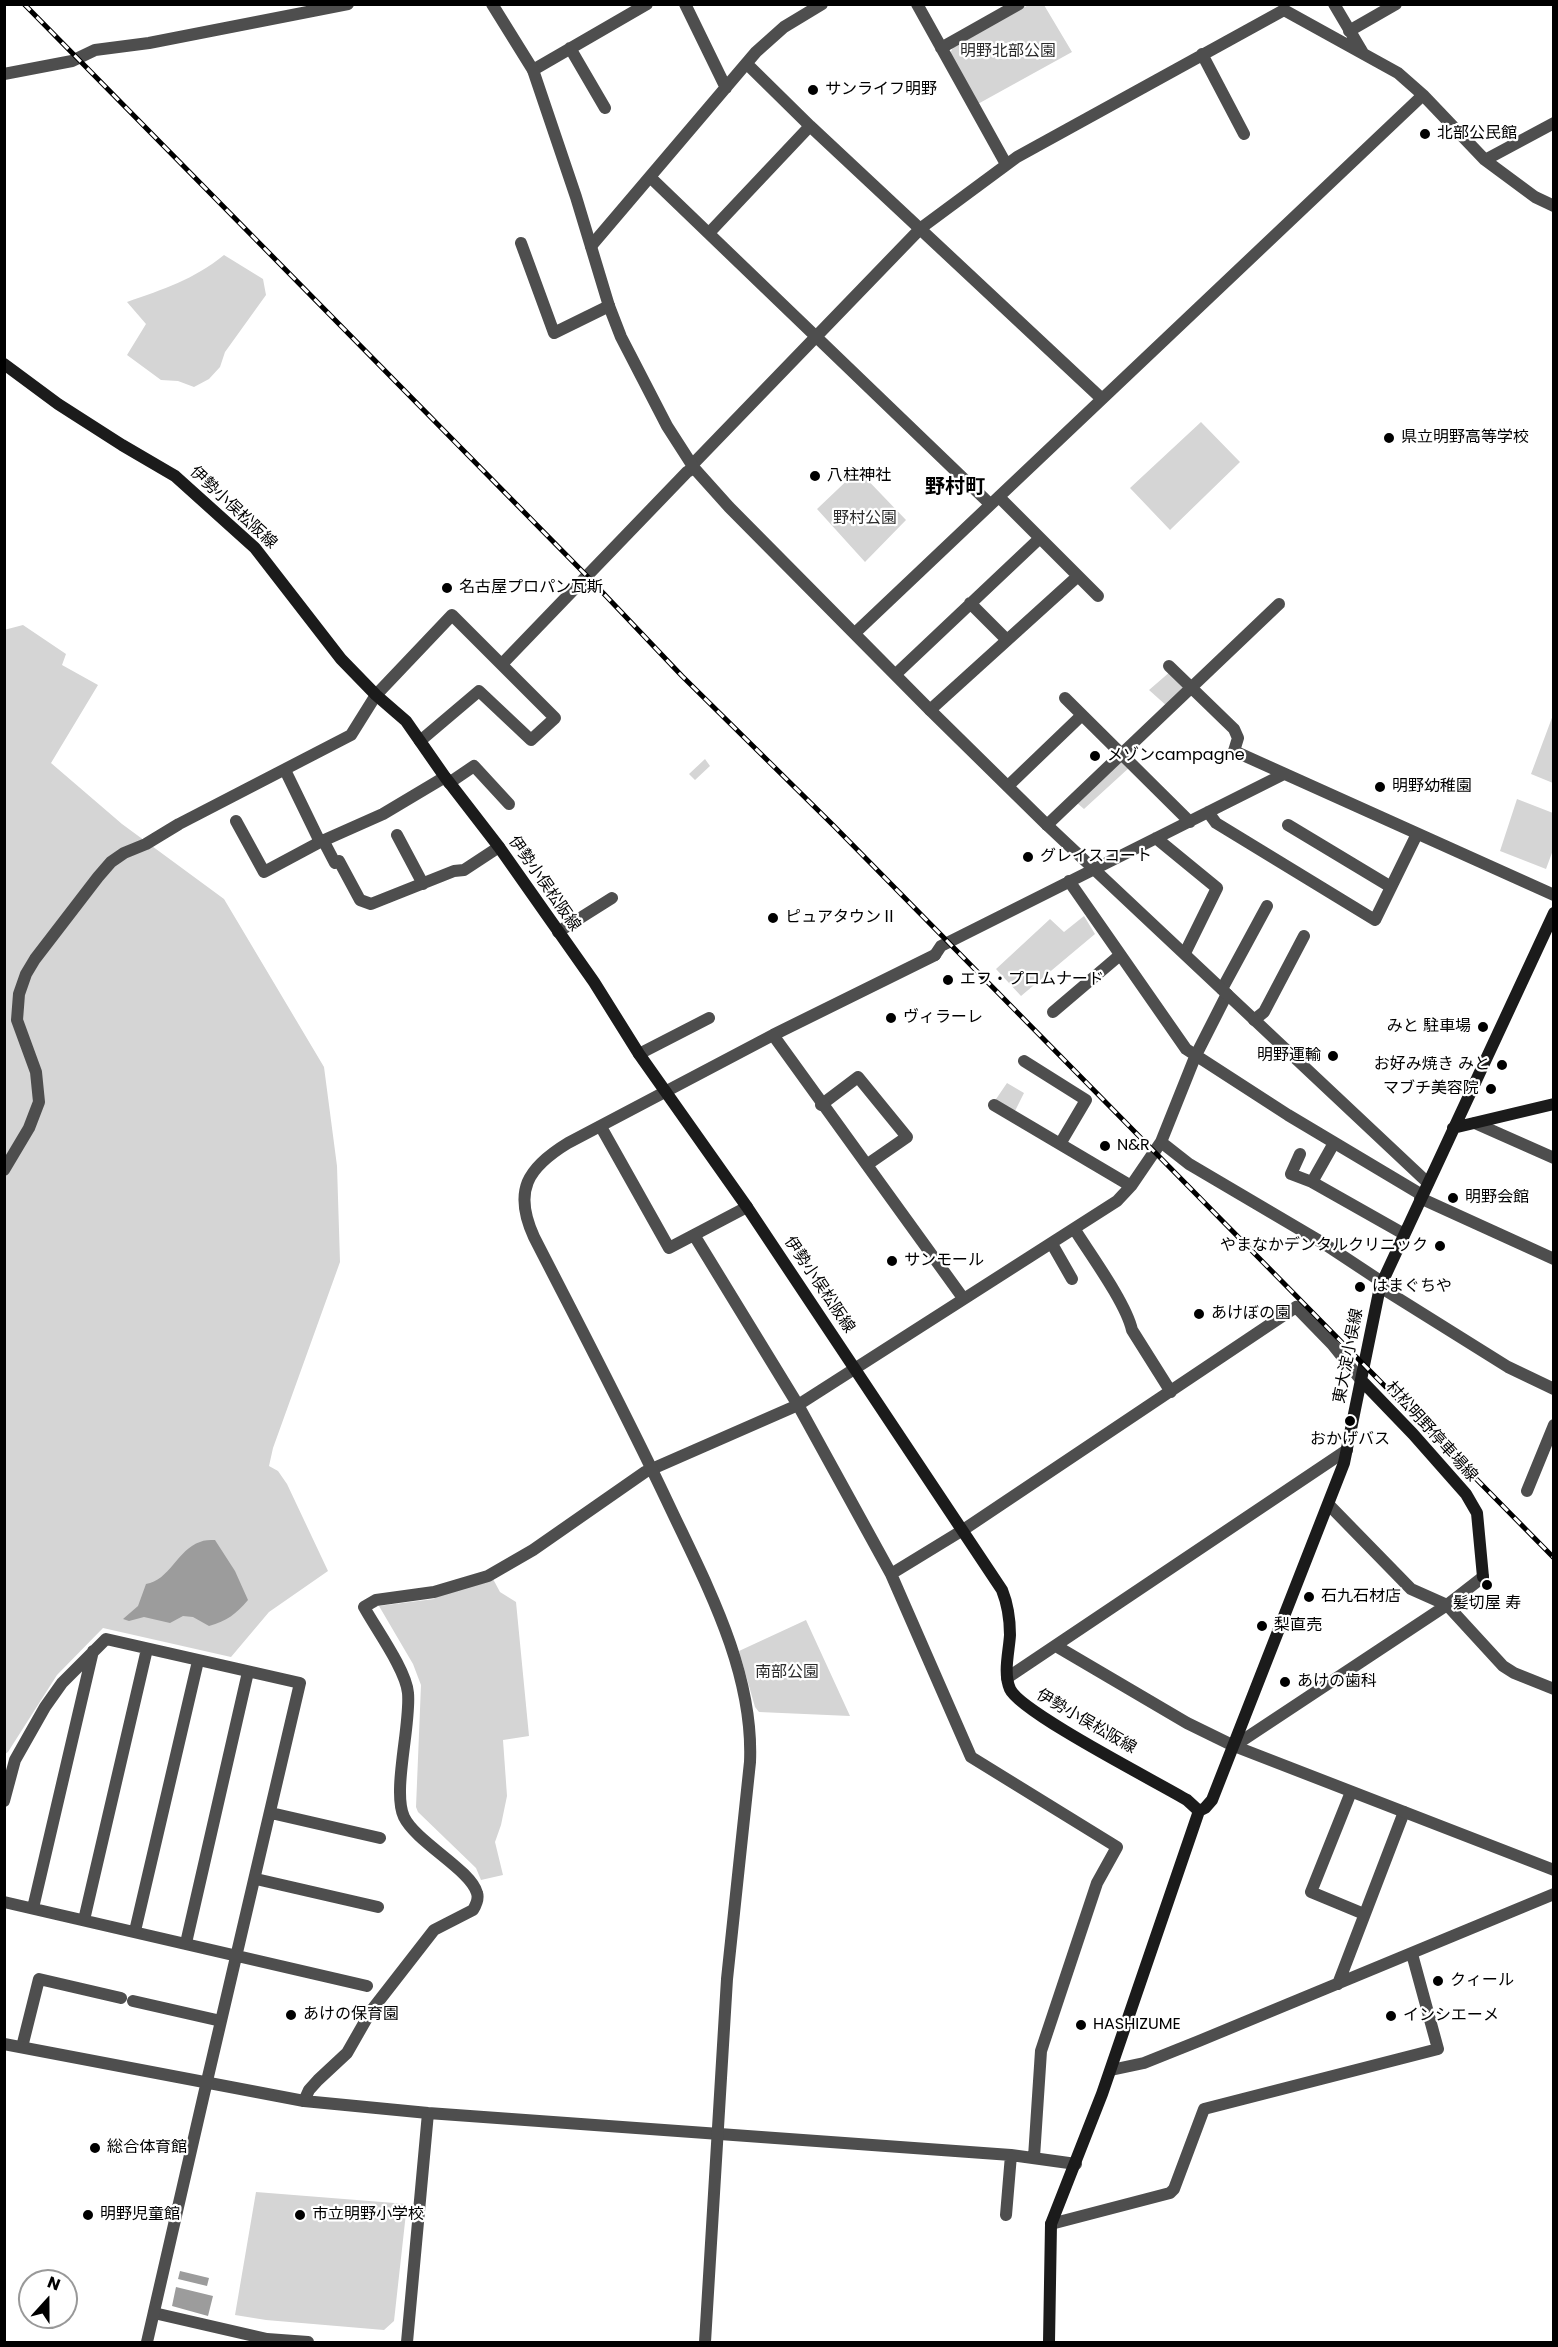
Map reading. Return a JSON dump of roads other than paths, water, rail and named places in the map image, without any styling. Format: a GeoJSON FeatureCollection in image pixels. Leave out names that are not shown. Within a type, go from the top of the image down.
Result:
{"type":"FeatureCollection","features":[{"type":"Feature","properties":{"kind":"main road","name":"伊勢小俣松阪線"},"geometry":{"type":"LineString","coordinates":[[4,364],[58,404],[175,476],[255,548],[341,659],[406,721],[447,780],[499,847],[621,1023],[639,1054],[747,1207],[1002,1590],[1008,1608],[1010,1633],[1006,1678],[1014,1696],[1023,1705],[1187,1800],[1199,1811]]}},
{"type":"Feature","properties":{"kind":"main road","name":"東大淀小俣線"},"geometry":{"type":"LineString","coordinates":[[1199,1811],[1212,1800],[1329,1505],[1347,1450],[1381,1285],[1554,913]]}},
{"type":"Feature","properties":{"kind":"main road"},"geometry":{"type":"LineString","coordinates":[[1453,1128],[1554,1104]]}},
{"type":"Feature","properties":{"kind":"main road","name":"村松明野停車場線"},"geometry":{"type":"LineString","coordinates":[[1361,1380],[1466,1494],[1477,1513],[1483,1578]]}},
{"type":"Feature","properties":{"kind":"main road"},"geometry":{"type":"LineString","coordinates":[[1049,2343],[1051,2224],[1111,2070],[1199,1811]]}},
{"type":"Feature","properties":{"kind":"street"},"geometry":{"type":"LineString","coordinates":[[4,74],[72,61],[95,50],[149,43],[348,4]]}},
{"type":"Feature","properties":{"kind":"street"},"geometry":{"type":"LineString","coordinates":[[492,4],[532,70],[609,306],[667,426],[693,467],[729,507],[1047,825],[1428,1183]]}},
{"type":"Feature","properties":{"kind":"street"},"geometry":{"type":"LineString","coordinates":[[532,70],[647,4]]}},
{"type":"Feature","properties":{"kind":"street"},"geometry":{"type":"LineString","coordinates":[[685,4],[726,88]]}},
{"type":"Feature","properties":{"kind":"street"},"geometry":{"type":"LineString","coordinates":[[591,246],[747,64],[784,27],[822,4]]}},
{"type":"Feature","properties":{"kind":"street"},"geometry":{"type":"LineString","coordinates":[[940,48],[1019,4]]}},
{"type":"Feature","properties":{"kind":"street"},"geometry":{"type":"LineString","coordinates":[[1334,4],[1363,54]]}},
{"type":"Feature","properties":{"kind":"street"},"geometry":{"type":"LineString","coordinates":[[1349,31],[1396,4]]}},
{"type":"Feature","properties":{"kind":"street"},"geometry":{"type":"LineString","coordinates":[[919,5],[940,48],[1006,164]]}},
{"type":"Feature","properties":{"kind":"street"},"geometry":{"type":"LineString","coordinates":[[502,664],[921,228],[1006,164],[1284,10],[1398,73],[1423,95],[1485,160],[1534,197],[1554,206]]}},
{"type":"Feature","properties":{"kind":"street"},"geometry":{"type":"LineString","coordinates":[[570,48],[605,108]]}},
{"type":"Feature","properties":{"kind":"street"},"geometry":{"type":"LineString","coordinates":[[1202,54],[1244,134]]}},
{"type":"Feature","properties":{"kind":"street"},"geometry":{"type":"LineString","coordinates":[[747,64],[810,126],[1102,399]]}},
{"type":"Feature","properties":{"kind":"street"},"geometry":{"type":"LineString","coordinates":[[855,633],[1423,95]]}},
{"type":"Feature","properties":{"kind":"street"},"geometry":{"type":"LineString","coordinates":[[1485,160],[1554,123]]}},
{"type":"Feature","properties":{"kind":"street"},"geometry":{"type":"LineString","coordinates":[[709,233],[810,126]]}},
{"type":"Feature","properties":{"kind":"street"},"geometry":{"type":"LineString","coordinates":[[650,177],[816,338],[994,500],[1040,538],[1098,596]]}},
{"type":"Feature","properties":{"kind":"street"},"geometry":{"type":"LineString","coordinates":[[521,243],[554,333],[609,306]]}},
{"type":"Feature","properties":{"kind":"street"},"geometry":{"type":"LineString","coordinates":[[896,674],[1040,538]]}},
{"type":"Feature","properties":{"kind":"street"},"geometry":{"type":"LineString","coordinates":[[930,710],[1078,576]]}},
{"type":"Feature","properties":{"kind":"street"},"geometry":{"type":"LineString","coordinates":[[970,603],[1007,640]]}},
{"type":"Feature","properties":{"kind":"street"},"geometry":{"type":"LineString","coordinates":[[1047,825],[1279,604]]}},
{"type":"Feature","properties":{"kind":"street"},"geometry":{"type":"LineString","coordinates":[[4,1170],[29,1128],[39,1102],[36,1072],[17,1020],[19,994],[34,959],[111,862],[351,735],[376,694],[452,615],[555,718],[531,740],[479,691],[420,741]]}},
{"type":"Feature","properties":{"kind":"street"},"geometry":{"type":"LineString","coordinates":[[1170,666],[1234,729],[1239,738],[1234,751],[1554,895]]}},
{"type":"Feature","properties":{"kind":"street"},"geometry":{"type":"LineString","coordinates":[[1065,698],[1190,822]]}},
{"type":"Feature","properties":{"kind":"street"},"geometry":{"type":"LineString","coordinates":[[1008,786],[1082,715]]}},
{"type":"Feature","properties":{"kind":"street"},"geometry":{"type":"LineString","coordinates":[[236,821],[264,872],[322,841],[383,814],[474,766],[509,804]]}},
{"type":"Feature","properties":{"kind":"street"},"geometry":{"type":"LineString","coordinates":[[285,770],[335,863],[339,861],[360,900],[371,904],[454,871],[464,870],[499,847]]}},
{"type":"Feature","properties":{"kind":"street"},"geometry":{"type":"LineString","coordinates":[[705,2343],[716,2134],[732,1914],[750,1762],[747,1705],[738,1669],[718,1616],[652,1469],[534,1237],[526,1214],[524,1194],[526,1184],[534,1168],[550,1154],[773,1035],[935,955],[940,946],[1284,774]]}},
{"type":"Feature","properties":{"kind":"street"},"geometry":{"type":"LineString","coordinates":[[1208,812],[1216,823],[1375,920],[1417,834]]}},
{"type":"Feature","properties":{"kind":"street"},"geometry":{"type":"LineString","coordinates":[[1288,825],[1391,887]]}},
{"type":"Feature","properties":{"kind":"street"},"geometry":{"type":"LineString","coordinates":[[397,835],[423,884]]}},
{"type":"Feature","properties":{"kind":"street"},"geometry":{"type":"LineString","coordinates":[[1156,838],[1217,888],[1185,953]]}},
{"type":"Feature","properties":{"kind":"street"},"geometry":{"type":"LineString","coordinates":[[1068,881],[1186,1049],[1195,1057],[1421,1197],[1554,1259]]}},
{"type":"Feature","properties":{"kind":"street"},"geometry":{"type":"LineString","coordinates":[[558,932],[612,898]]}},
{"type":"Feature","properties":{"kind":"street"},"geometry":{"type":"LineString","coordinates":[[304,2101],[309,2090],[318,2080],[347,2054],[371,2011],[434,1930],[473,1910],[478,1899],[477,1893],[467,1878],[415,1832],[404,1818],[400,1797],[408,1694],[401,1672],[364,1607],[376,1600],[434,1592],[488,1576],[533,1550],[652,1469],[798,1405],[963,1298],[1075,1230],[1122,1197],[1161,1142],[1195,1057],[1267,906]]}},
{"type":"Feature","properties":{"kind":"street"},"geometry":{"type":"LineString","coordinates":[[1254,1020],[1264,1012],[1304,936]]}},
{"type":"Feature","properties":{"kind":"street"},"geometry":{"type":"LineString","coordinates":[[1053,1012],[1120,955]]}},
{"type":"Feature","properties":{"kind":"street"},"geometry":{"type":"LineString","coordinates":[[639,1054],[710,1018]]}},
{"type":"Feature","properties":{"kind":"street"},"geometry":{"type":"LineString","coordinates":[[773,1035],[821,1105],[868,1164],[963,1298]]}},
{"type":"Feature","properties":{"kind":"street"},"geometry":{"type":"LineString","coordinates":[[1024,1061],[1086,1100],[1060,1143]]}},
{"type":"Feature","properties":{"kind":"street"},"geometry":{"type":"LineString","coordinates":[[821,1105],[858,1077],[908,1137],[868,1164]]}},
{"type":"Feature","properties":{"kind":"street"},"geometry":{"type":"LineString","coordinates":[[994,1104],[1131,1186]]}},
{"type":"Feature","properties":{"kind":"street"},"geometry":{"type":"LineString","coordinates":[[1475,1123],[1554,1158]]}},
{"type":"Feature","properties":{"kind":"street"},"geometry":{"type":"LineString","coordinates":[[601,1127],[669,1248],[747,1207]]}},
{"type":"Feature","properties":{"kind":"street"},"geometry":{"type":"LineString","coordinates":[[1161,1142],[1190,1164],[1323,1243],[1381,1285],[1508,1367],[1554,1389]]}},
{"type":"Feature","properties":{"kind":"street"},"geometry":{"type":"LineString","coordinates":[[1312,1182],[1334,1143]]}},
{"type":"Feature","properties":{"kind":"street"},"geometry":{"type":"LineString","coordinates":[[1300,1154],[1291,1174],[1312,1182],[1404,1234]]}},
{"type":"Feature","properties":{"kind":"street"},"geometry":{"type":"LineString","coordinates":[[1075,1230],[1111,1286],[1132,1330],[1171,1392]]}},
{"type":"Feature","properties":{"kind":"street"},"geometry":{"type":"LineString","coordinates":[[694,1235],[798,1405],[891,1574],[971,1757],[1116,1847],[1097,1883],[1041,2051],[1034,2157]]}},
{"type":"Feature","properties":{"kind":"street"},"geometry":{"type":"LineString","coordinates":[[1052,1244],[1072,1279]]}},
{"type":"Feature","properties":{"kind":"street"},"geometry":{"type":"LineString","coordinates":[[891,1574],[963,1530],[1296,1307],[1332,1344],[1361,1380]]}},
{"type":"Feature","properties":{"kind":"street"},"geometry":{"type":"LineString","coordinates":[[1527,1491],[1554,1425]]}},
{"type":"Feature","properties":{"kind":"street"},"geometry":{"type":"LineString","coordinates":[[1006,1678],[1347,1450]]}},
{"type":"Feature","properties":{"kind":"street"},"geometry":{"type":"LineString","coordinates":[[1329,1505],[1411,1589],[1446,1605],[1503,1666],[1514,1673],[1554,1689]]}},
{"type":"Feature","properties":{"kind":"street"},"geometry":{"type":"LineString","coordinates":[[1234,1746],[1483,1578]]}},
{"type":"Feature","properties":{"kind":"street"},"geometry":{"type":"LineString","coordinates":[[4,1801],[15,1760],[45,1707],[62,1683],[93,1649],[106,1639],[300,1683],[147,2343]]}},
{"type":"Feature","properties":{"kind":"street"},"geometry":{"type":"LineString","coordinates":[[1056,1646],[1187,1722],[1234,1746],[1554,1870]]}},
{"type":"Feature","properties":{"kind":"street"},"geometry":{"type":"LineString","coordinates":[[33,1908],[93,1649]]}},
{"type":"Feature","properties":{"kind":"street"},"geometry":{"type":"LineString","coordinates":[[84,1920],[147,1649]]}},
{"type":"Feature","properties":{"kind":"street"},"geometry":{"type":"LineString","coordinates":[[135,1931],[198,1660]]}},
{"type":"Feature","properties":{"kind":"street"},"geometry":{"type":"LineString","coordinates":[[186,1943],[248,1672]]}},
{"type":"Feature","properties":{"kind":"street"},"geometry":{"type":"LineString","coordinates":[[1351,1792],[1311,1892],[1364,1914]]}},
{"type":"Feature","properties":{"kind":"street"},"geometry":{"type":"LineString","coordinates":[[1338,1984],[1404,1812]]}},
{"type":"Feature","properties":{"kind":"street"},"geometry":{"type":"LineString","coordinates":[[271,1813],[380,1839]]}},
{"type":"Feature","properties":{"kind":"street"},"geometry":{"type":"LineString","coordinates":[[256,1879],[378,1907]]}},
{"type":"Feature","properties":{"kind":"street"},"geometry":{"type":"LineString","coordinates":[[1111,2070],[1155,2059],[1554,1894]]}},
{"type":"Feature","properties":{"kind":"street"},"geometry":{"type":"LineString","coordinates":[[4,1902],[367,1986]]}},
{"type":"Feature","properties":{"kind":"street"},"geometry":{"type":"LineString","coordinates":[[1051,2224],[1170,2193],[1174,2189],[1204,2109],[1438,2049],[1412,1954]]}},
{"type":"Feature","properties":{"kind":"street"},"geometry":{"type":"LineString","coordinates":[[22,2047],[39,1979],[222,2021]]}},
{"type":"Feature","properties":{"kind":"street"},"geometry":{"type":"LineString","coordinates":[[4,2044],[304,2101],[428,2113],[1034,2157],[1076,2164]]}},
{"type":"Feature","properties":{"kind":"street"},"geometry":{"type":"LineString","coordinates":[[407,2343],[428,2113]]}},
{"type":"Feature","properties":{"kind":"street"},"geometry":{"type":"LineString","coordinates":[[1006,2215],[1011,2156]]}},
{"type":"Feature","properties":{"kind":"street"},"geometry":{"type":"LineString","coordinates":[[154,2313],[267,2339],[308,2343]]}},
{"type":"Feature","properties":{"kind":"railway"},"geometry":{"type":"LineString","coordinates":[[24,4],[587,576],[682,676],[834,826],[1554,1558]]}},
{"type":"Feature","properties":{"kind":"place","name":"サンライフ明野"},"geometry":{"type":"Point","coordinates":[813,90]}},
{"type":"Feature","properties":{"kind":"place","name":"北部公民館"},"geometry":{"type":"Point","coordinates":[1425,134]}},
{"type":"Feature","properties":{"kind":"place","name":"県立明野高等学校"},"geometry":{"type":"Point","coordinates":[1389,438]}},
{"type":"Feature","properties":{"kind":"place","name":"八柱神社"},"geometry":{"type":"Point","coordinates":[815,476]}},
{"type":"Feature","properties":{"kind":"place","name":"名古屋プロパン瓦斯"},"geometry":{"type":"Point","coordinates":[447,588]}},
{"type":"Feature","properties":{"kind":"place","name":"メゾンcampagne"},"geometry":{"type":"Point","coordinates":[1095,756]}},
{"type":"Feature","properties":{"kind":"place","name":"明野幼稚園"},"geometry":{"type":"Point","coordinates":[1380,787]}},
{"type":"Feature","properties":{"kind":"place","name":"グレイスコート"},"geometry":{"type":"Point","coordinates":[1028,857]}},
{"type":"Feature","properties":{"kind":"place","name":"ピュアタウンⅡ"},"geometry":{"type":"Point","coordinates":[773,918]}},
{"type":"Feature","properties":{"kind":"place","name":"エフ・プロムナード"},"geometry":{"type":"Point","coordinates":[948,980]}},
{"type":"Feature","properties":{"kind":"place","name":"ヴィラーレ"},"geometry":{"type":"Point","coordinates":[891,1018]}},
{"type":"Feature","properties":{"kind":"place","name":"みと 駐車場"},"geometry":{"type":"Point","coordinates":[1483,1027]}},
{"type":"Feature","properties":{"kind":"place","name":"明野運輸"},"geometry":{"type":"Point","coordinates":[1333,1056]}},
{"type":"Feature","properties":{"kind":"place","name":"お好み焼き みと"},"geometry":{"type":"Point","coordinates":[1502,1065]}},
{"type":"Feature","properties":{"kind":"place","name":"マブチ美容院"},"geometry":{"type":"Point","coordinates":[1491,1089]}},
{"type":"Feature","properties":{"kind":"place","name":"N&R"},"geometry":{"type":"Point","coordinates":[1105,1146]}},
{"type":"Feature","properties":{"kind":"place","name":"明野会館"},"geometry":{"type":"Point","coordinates":[1453,1198]}},
{"type":"Feature","properties":{"kind":"place","name":"やまなかデンタルクリニック"},"geometry":{"type":"Point","coordinates":[1440,1246]}},
{"type":"Feature","properties":{"kind":"place","name":"サンモール"},"geometry":{"type":"Point","coordinates":[892,1261]}},
{"type":"Feature","properties":{"kind":"place","name":"はまぐちや"},"geometry":{"type":"Point","coordinates":[1360,1287]}},
{"type":"Feature","properties":{"kind":"place","name":"あけぼの園"},"geometry":{"type":"Point","coordinates":[1199,1314]}},
{"type":"Feature","properties":{"kind":"place","name":"おかげバス"},"geometry":{"type":"Point","coordinates":[1350,1421]}},
{"type":"Feature","properties":{"kind":"place","name":"髪切屋 寿"},"geometry":{"type":"Point","coordinates":[1487,1585]}},
{"type":"Feature","properties":{"kind":"place","name":"石九石材店"},"geometry":{"type":"Point","coordinates":[1309,1597]}},
{"type":"Feature","properties":{"kind":"place","name":"梨直売"},"geometry":{"type":"Point","coordinates":[1262,1626]}},
{"type":"Feature","properties":{"kind":"place","name":"あけの歯科"},"geometry":{"type":"Point","coordinates":[1285,1682]}},
{"type":"Feature","properties":{"kind":"place","name":"クィール"},"geometry":{"type":"Point","coordinates":[1438,1981]}},
{"type":"Feature","properties":{"kind":"place","name":"あけの保育園"},"geometry":{"type":"Point","coordinates":[291,2015]}},
{"type":"Feature","properties":{"kind":"place","name":"インシエーメ"},"geometry":{"type":"Point","coordinates":[1391,2016]}},
{"type":"Feature","properties":{"kind":"place","name":"HASHIZUME"},"geometry":{"type":"Point","coordinates":[1081,2025]}},
{"type":"Feature","properties":{"kind":"place","name":"総合体育館"},"geometry":{"type":"Point","coordinates":[95,2148]}},
{"type":"Feature","properties":{"kind":"place","name":"明野児童館"},"geometry":{"type":"Point","coordinates":[88,2215]}},
{"type":"Feature","properties":{"kind":"place","name":"市立明野小学校"},"geometry":{"type":"Point","coordinates":[300,2215]}},
{"type":"Feature","properties":{"kind":"district","name":"野村町"},"geometry":{"type":"Point","coordinates":[955,488]}},
{"type":"Feature","properties":{"kind":"park label","name":"明野北部公園"},"geometry":{"type":"Point","coordinates":[1008,52]}},
{"type":"Feature","properties":{"kind":"park label","name":"野村公園"},"geometry":{"type":"Point","coordinates":[865,519]}},
{"type":"Feature","properties":{"kind":"park label","name":"南部公園"},"geometry":{"type":"Point","coordinates":[787,1673]}}]}
